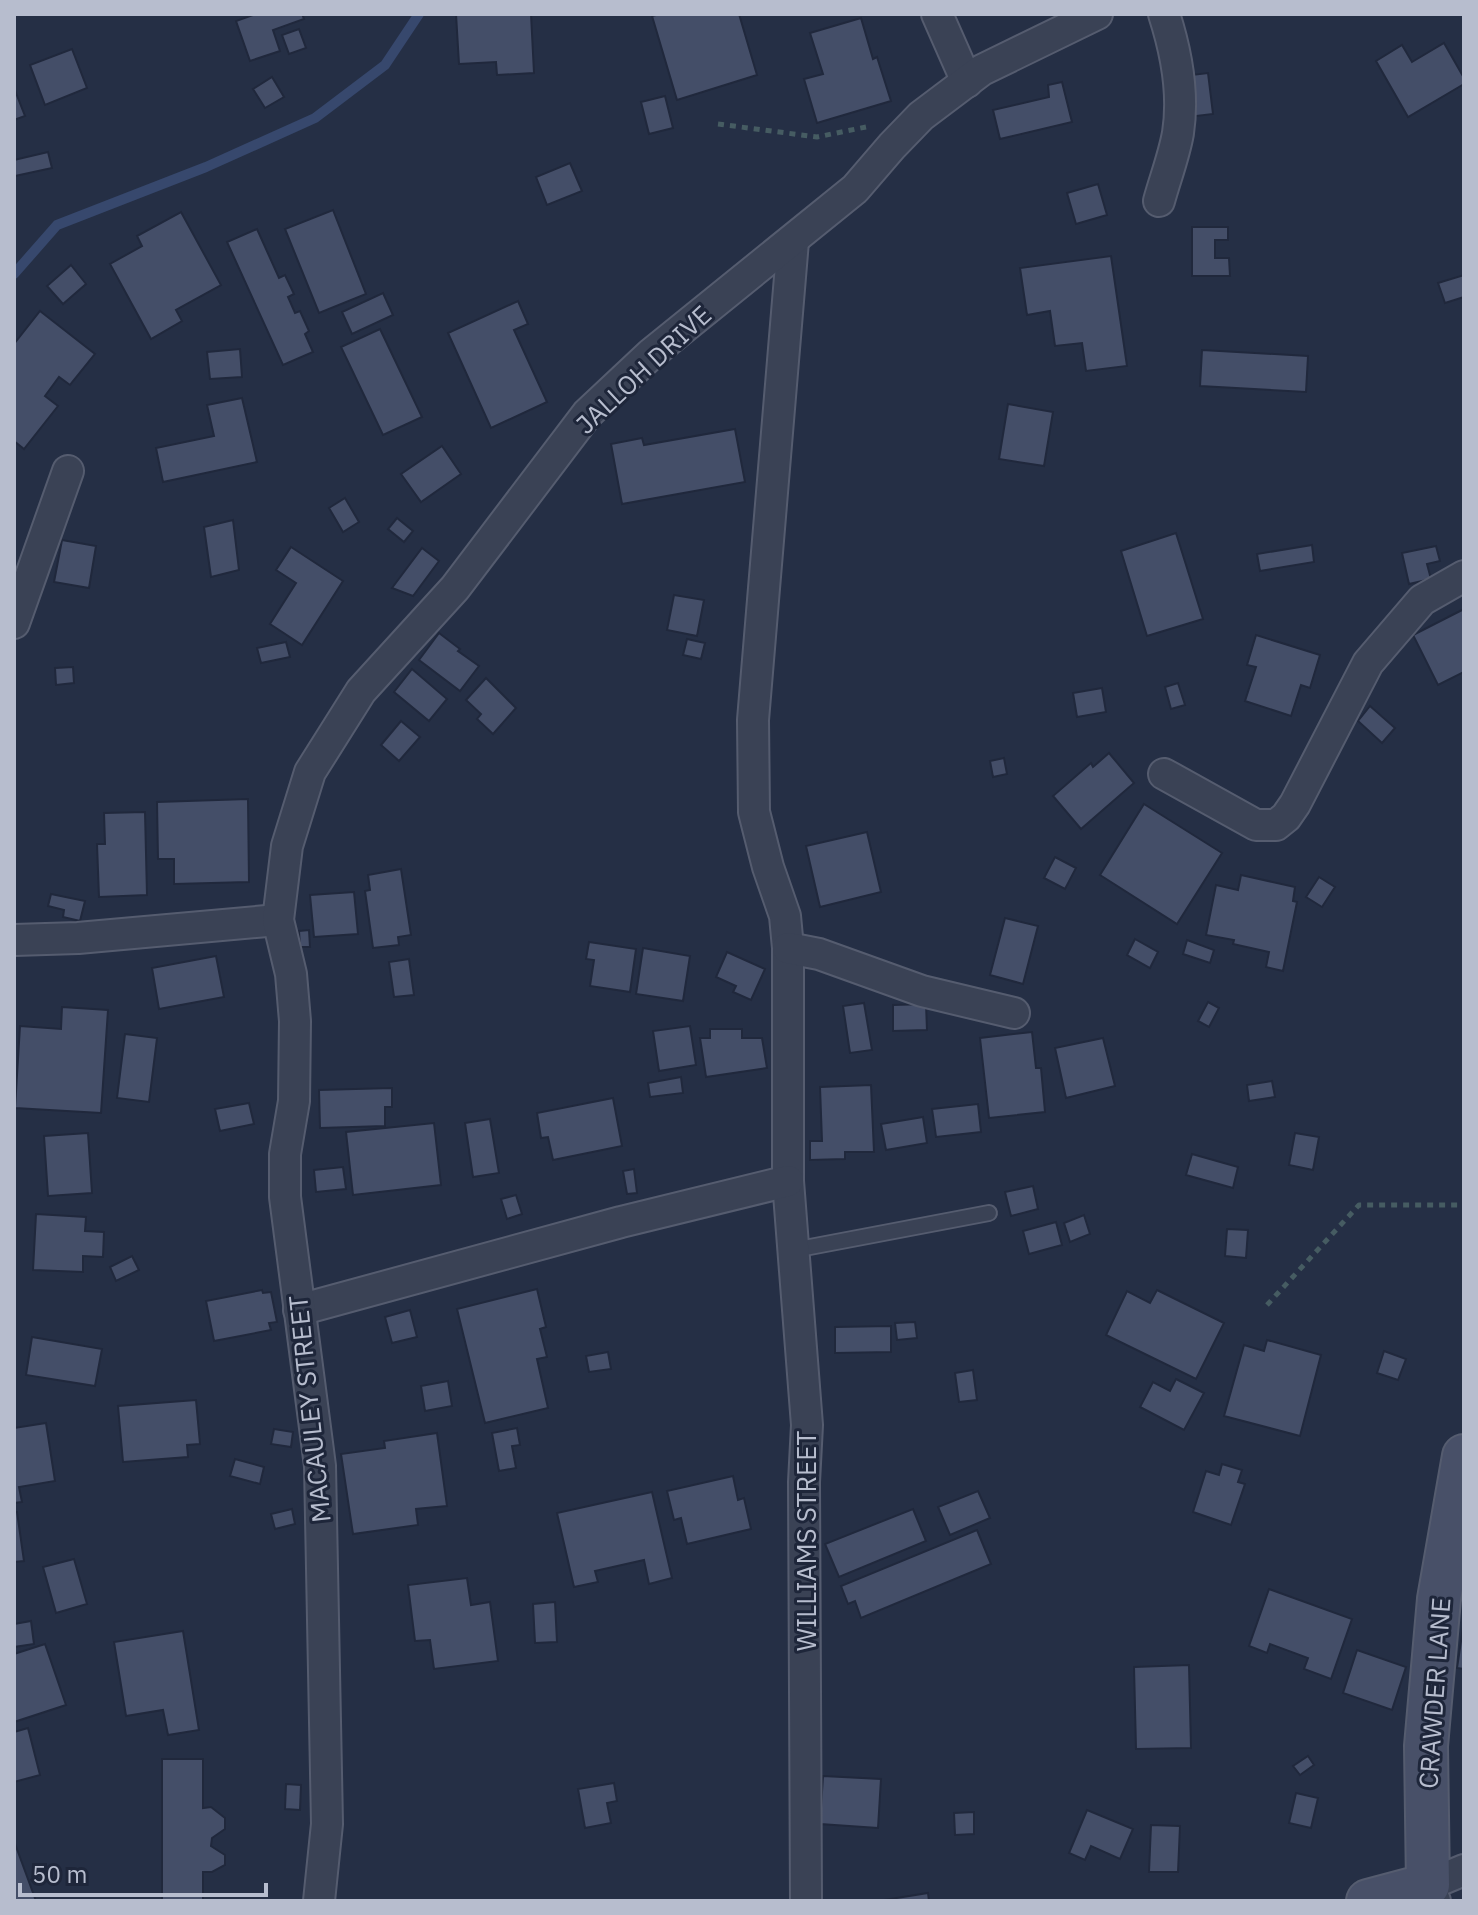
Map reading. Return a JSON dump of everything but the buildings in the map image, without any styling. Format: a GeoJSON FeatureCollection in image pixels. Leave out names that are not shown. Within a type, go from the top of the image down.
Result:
{"type":"FeatureCollection","features":[{"type":"Feature","properties":{"kind":"street"},"geometry":{"type":"LineString","coordinates":[[937,14],[967,82]]}},
{"type":"Feature","properties":{"kind":"street","name":"JALLOH DRIVE"},"geometry":{"type":"LineString","coordinates":[[278,920],[287,846],[310,772],[361,691],[455,588],[587,414],[651,354],[855,189],[921,116],[982,70],[1097,14]]}},
{"type":"Feature","properties":{"kind":"street"},"geometry":{"type":"LineString","coordinates":[[1159,201],[1178,132],[1180,86],[1164,14]]}},
{"type":"Feature","properties":{"kind":"street","name":"WILLIAMS STREET"},"geometry":{"type":"LineString","coordinates":[[793,241],[753,720],[754,812],[785,916],[788,948],[788,1181],[807,1425],[804,1482],[806,1901]]}},
{"type":"Feature","properties":{"kind":"street"},"geometry":{"type":"LineString","coordinates":[[14,623],[68,471]]}},
{"type":"Feature","properties":{"kind":"street"},"geometry":{"type":"LineString","coordinates":[[1164,774],[1256,825],[1276,825],[1295,804],[1368,663],[1422,600],[1464,576]]}},
{"type":"Feature","properties":{"kind":"street"},"geometry":{"type":"LineString","coordinates":[[14,940],[92,937],[278,920]]}},
{"type":"Feature","properties":{"kind":"street","name":"MACAULEY STREET"},"geometry":{"type":"LineString","coordinates":[[278,920],[291,974],[295,1021],[294,1101],[285,1154],[285,1197],[320,1466],[327,1824],[319,1901]]}},
{"type":"Feature","properties":{"kind":"street"},"geometry":{"type":"LineString","coordinates":[[788,948],[819,954],[922,991],[1014,1013]]}},
{"type":"Feature","properties":{"kind":"street"},"geometry":{"type":"LineString","coordinates":[[299,1310],[621,1222],[788,1181]]}},
{"type":"Feature","properties":{"kind":"street","name":"CRAWDER LANE"},"geometry":{"type":"LineString","coordinates":[[1442,1885],[1426,1746],[1439,1599],[1464,1456]]}},
{"type":"Feature","properties":{"kind":"street"},"geometry":{"type":"LineString","coordinates":[[1368,1901],[1442,1885]]}},
{"type":"Feature","properties":{"kind":"lane"},"geometry":{"type":"LineString","coordinates":[[794,1250],[989,1213]]}},
{"type":"Feature","properties":{"kind":"path"},"geometry":{"type":"LineString","coordinates":[[718,124],[817,137],[921,116]]}},
{"type":"Feature","properties":{"kind":"path"},"geometry":{"type":"LineString","coordinates":[[1267,1305],[1359,1205],[1464,1205]]}},
{"type":"Feature","properties":{"kind":"waterway"},"geometry":{"type":"LineString","coordinates":[[14,274],[57,225],[206,167],[315,118],[385,65],[419,14]]}}]}
